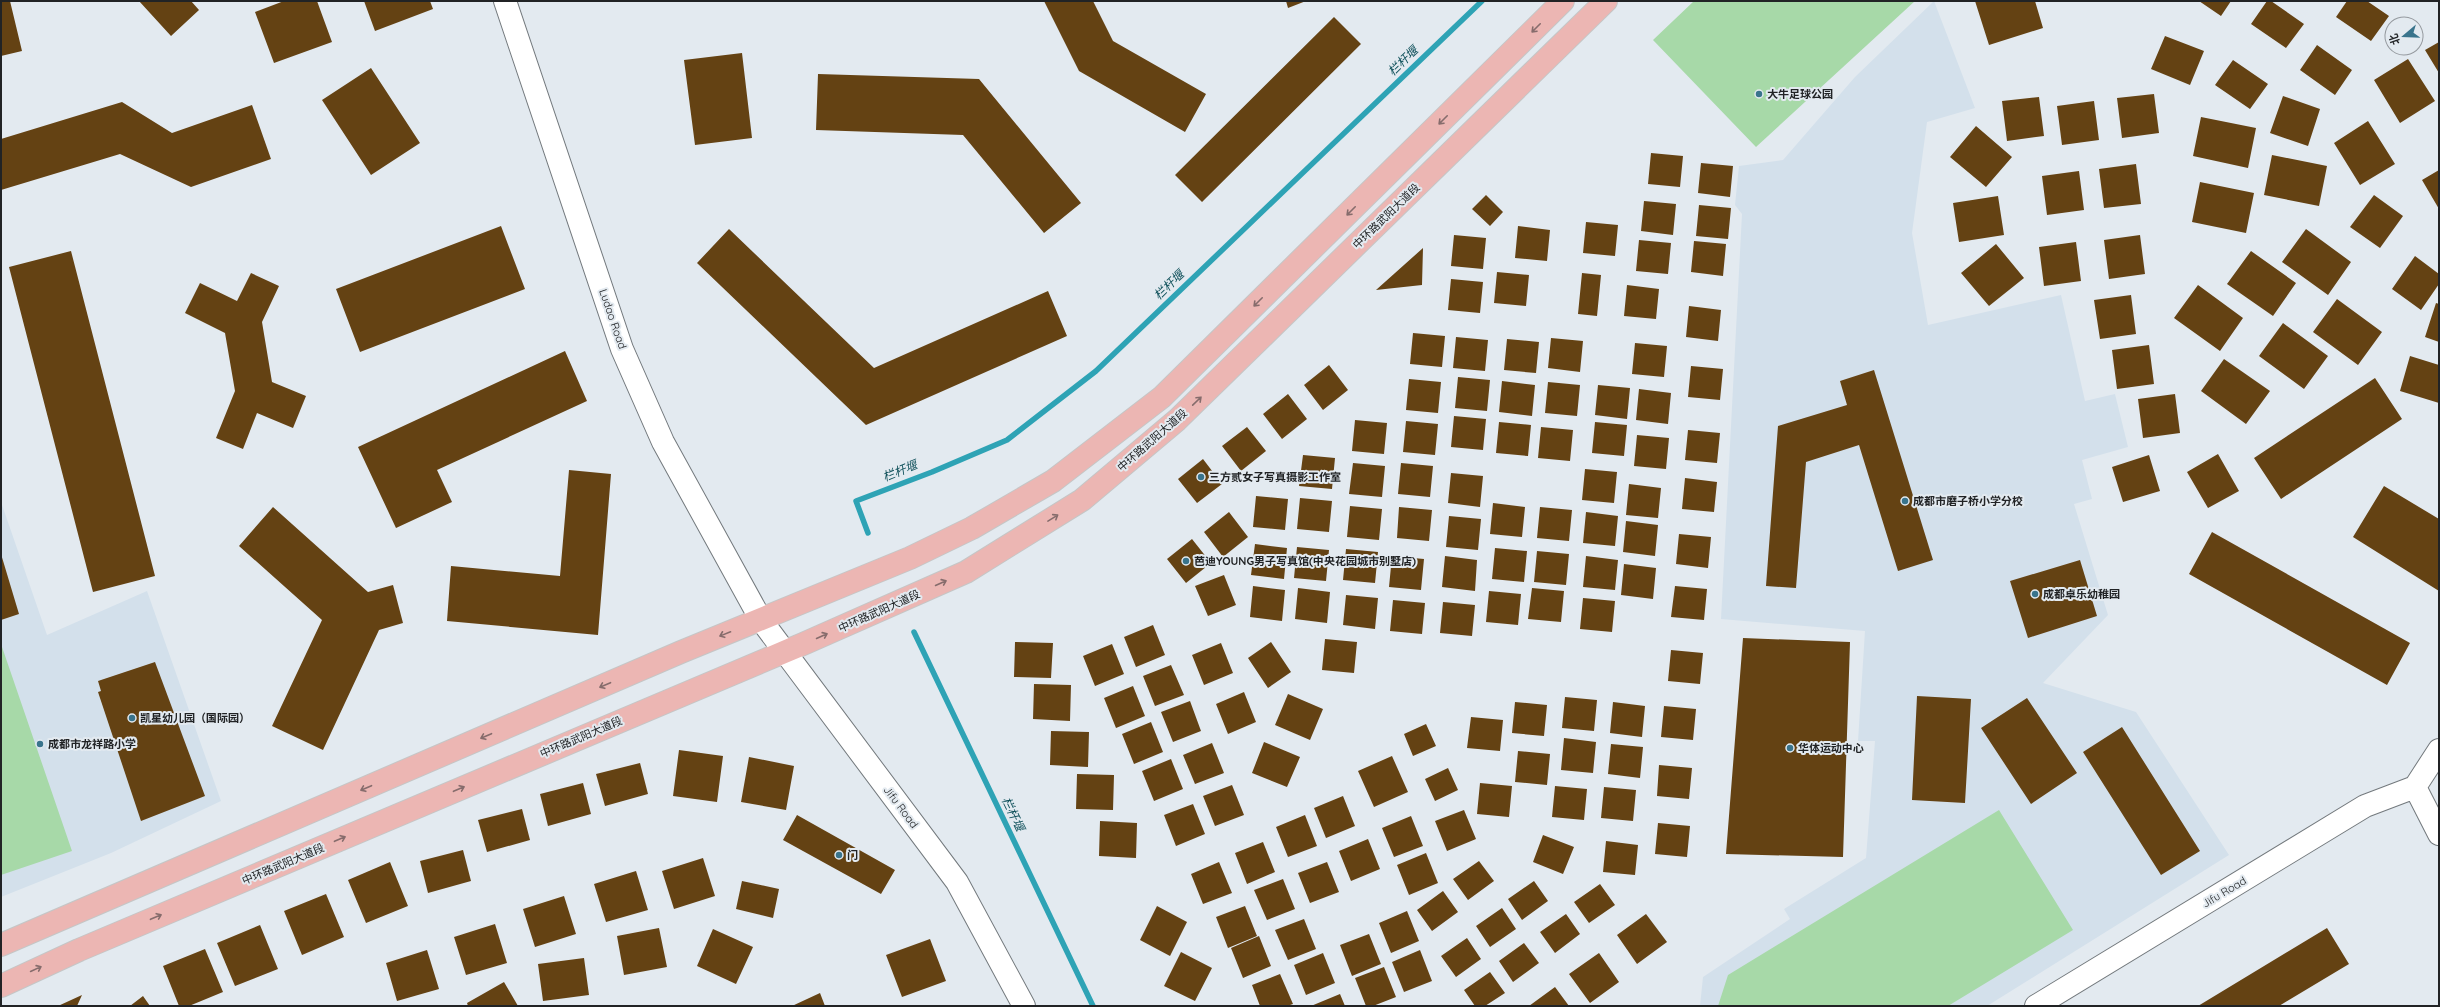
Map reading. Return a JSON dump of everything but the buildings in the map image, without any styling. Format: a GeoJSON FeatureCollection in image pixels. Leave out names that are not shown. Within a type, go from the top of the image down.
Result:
{"type":"FeatureCollection","features":[{"type":"Feature","properties":{"kind":"main road"},"geometry":{"type":"LineString","coordinates":[[1,945],[761,620],[910,558],[972,528],[1053,481],[1162,397],[1563,1]]}},
{"type":"Feature","properties":{"kind":"main road","name":"中环路武阳大道段"},"geometry":{"type":"LineString","coordinates":[[1,986],[79,950],[786,651],[966,572],[1082,500],[1177,420],[1606,1]]}},
{"type":"Feature","properties":{"kind":"street","name":"Ludao Road"},"geometry":{"type":"LineString","coordinates":[[505,1],[622,349],[663,442],[761,620]]}},
{"type":"Feature","properties":{"kind":"street","name":"Jifu Road"},"geometry":{"type":"LineString","coordinates":[[761,620],[786,651],[957,882],[1024,1006]]}},
{"type":"Feature","properties":{"kind":"street"},"geometry":{"type":"LineString","coordinates":[[2439,750],[2415,787],[2439,834]]}},
{"type":"Feature","properties":{"kind":"street","name":"Jifu Road"},"geometry":{"type":"LineString","coordinates":[[2036,1006],[2365,806],[2415,787]]}},
{"type":"Feature","properties":{"kind":"shaded area","name":"成都市磨子桥小学分校"},"geometry":{"type":"Polygon","coordinates":[[[1934,1],[1975,108],[1927,122],[1912,233],[1928,325],[2061,295],[2085,401],[2115,394],[2128,447],[2082,460],[2092,499],[2074,504],[2108,615],[2043,683],[2136,712],[2229,855],[1987,1006],[1700,1006],[1703,977],[1790,919],[1784,909],[1866,858],[1875,741],[1858,741],[1865,631],[1721,619],[1742,214],[1735,205],[1739,166],[1783,160],[1855,77],[1934,1]]]}},
{"type":"Feature","properties":{"kind":"shaded area"},"geometry":{"type":"Polygon","coordinates":[[[1,502],[47,635],[147,591],[221,801],[111,853],[1,897],[1,502]]]}},
{"type":"Feature","properties":{"kind":"green space","name":"大牛足球公园"},"geometry":{"type":"Polygon","coordinates":[[[1694,1],[1915,1],[1756,147],[1653,40],[1694,1]]]}},
{"type":"Feature","properties":{"kind":"green space"},"geometry":{"type":"Polygon","coordinates":[[[1,644],[72,851],[1,875],[1,644]]]}},
{"type":"Feature","properties":{"kind":"green space"},"geometry":{"type":"Polygon","coordinates":[[[1999,810],[2073,930],[1948,1006],[1718,1006],[1728,975],[1999,810]]]}},
{"type":"Feature","properties":{"kind":"waterway","name":"栏杆堰"},"geometry":{"type":"LineString","coordinates":[[868,533],[856,501],[932,472],[1007,440],[1096,371],[1482,1]]}},
{"type":"Feature","properties":{"kind":"waterway","name":"栏杆堰"},"geometry":{"type":"LineString","coordinates":[[914,632],[1093,1006]]}},
{"type":"Feature","properties":{"kind":"place","name":"大牛足球公园"},"geometry":{"type":"Point","coordinates":[1759,94]}},
{"type":"Feature","properties":{"kind":"place","name":"三方贰女子写真摄影工作室"},"geometry":{"type":"Point","coordinates":[1201,477]}},
{"type":"Feature","properties":{"kind":"place","name":"成都市磨子桥小学分校"},"geometry":{"type":"Point","coordinates":[1905,501]}},
{"type":"Feature","properties":{"kind":"place","name":"芭迪YOUNG男子写真馆(中央花园城市别墅店)"},"geometry":{"type":"Point","coordinates":[1186,561]}},
{"type":"Feature","properties":{"kind":"place","name":"成都卓乐幼稚园"},"geometry":{"type":"Point","coordinates":[2035,594]}},
{"type":"Feature","properties":{"kind":"place","name":"凯星幼儿园（国际园）"},"geometry":{"type":"Point","coordinates":[132,718]}},
{"type":"Feature","properties":{"kind":"place","name":"成都市龙祥路小学"},"geometry":{"type":"Point","coordinates":[40,744]}},
{"type":"Feature","properties":{"kind":"place","name":"华体运动中心"},"geometry":{"type":"Point","coordinates":[1790,748]}},
{"type":"Feature","properties":{"kind":"place","name":"门"},"geometry":{"type":"Point","coordinates":[839,855]}}]}
